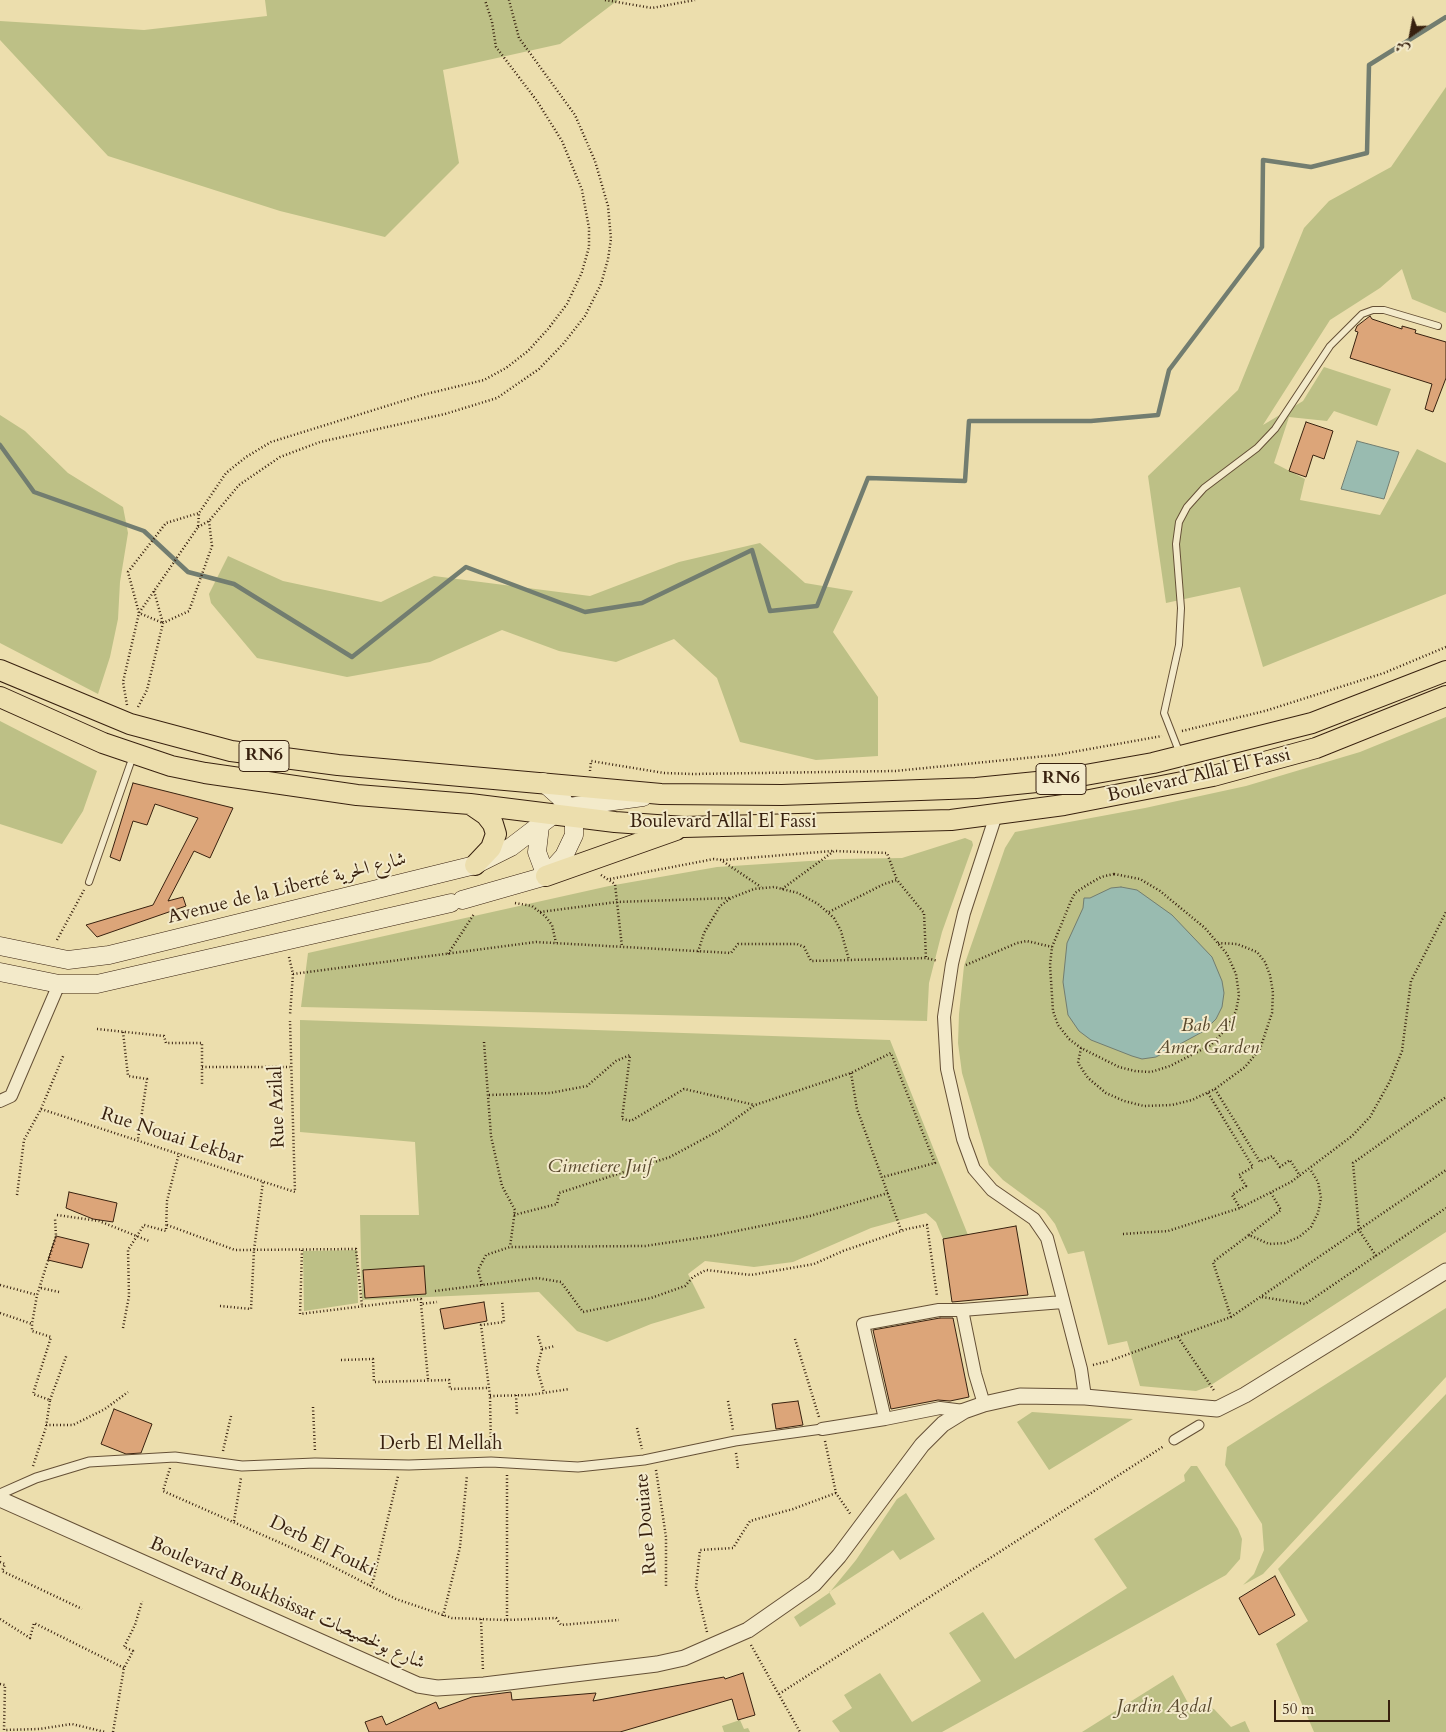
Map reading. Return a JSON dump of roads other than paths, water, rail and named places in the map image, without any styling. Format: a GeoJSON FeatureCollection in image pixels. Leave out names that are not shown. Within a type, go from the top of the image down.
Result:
{"type":"FeatureCollection","features":[{"type":"Feature","properties":{"kind":"main road","name":"Boulevard Allal El Fassi"},"geometry":{"type":"LineString","coordinates":[[0,670],[122,721],[196,743],[272,757],[661,794],[782,795],[976,788],[1057,780],[1180,756],[1312,723],[1446,671]]}},
{"type":"Feature","properties":{"kind":"main road","name":"Boulevard Allal El Fassi"},"geometry":{"type":"LineString","coordinates":[[0,697],[102,743],[171,766],[238,779],[357,794],[470,804],[559,817],[684,827],[951,820],[996,816],[1073,804],[1213,776],[1316,748],[1446,696]]}},
{"type":"Feature","properties":{"kind":"main road"},"geometry":{"type":"LineString","coordinates":[[102,743],[122,721]]}},
{"type":"Feature","properties":{"kind":"main road"},"geometry":{"type":"LineString","coordinates":[[543,782],[572,842],[564,856],[546,876]]}},
{"type":"Feature","properties":{"kind":"main road","name":"Avenue de la Liberté شارع الحرية"},"geometry":{"type":"LineString","coordinates":[[0,946],[57,959],[98,958],[474,865],[503,851],[559,817],[661,794]]}},
{"type":"Feature","properties":{"kind":"main road"},"geometry":{"type":"LineString","coordinates":[[470,804],[486,815],[493,824],[496,834],[491,848],[474,865]]}},
{"type":"Feature","properties":{"kind":"main road"},"geometry":{"type":"LineString","coordinates":[[546,876],[537,852],[559,817]]}},
{"type":"Feature","properties":{"kind":"main road"},"geometry":{"type":"LineString","coordinates":[[0,972],[59,984],[108,982],[456,902],[546,876],[684,827]]}},
{"type":"Feature","properties":{"kind":"street"},"geometry":{"type":"LineString","coordinates":[[996,816],[964,912],[952,964],[944,1018],[947,1069],[963,1140],[980,1177],[992,1190],[1034,1219],[1042,1230],[1050,1248],[1081,1369],[1084,1397]]}},
{"type":"Feature","properties":{"kind":"street"},"geometry":{"type":"LineString","coordinates":[[0,1101],[11,1096],[59,984]]}},
{"type":"Feature","properties":{"kind":"street","name":"Boulevard Boukhsissat شارع بولخصيصات"},"geometry":{"type":"LineString","coordinates":[[0,1499],[418,1685],[436,1688],[484,1685],[657,1664],[684,1658],[711,1648],[744,1632],[771,1616],[814,1584],[860,1528],[926,1440],[943,1424],[964,1411],[984,1404],[1020,1396],[1084,1397],[1208,1410],[1224,1407],[1446,1271]]}},
{"type":"Feature","properties":{"kind":"street"},"geometry":{"type":"LineString","coordinates":[[886,1419],[863,1324],[939,1310],[1063,1302]]}},
{"type":"Feature","properties":{"kind":"street"},"geometry":{"type":"LineString","coordinates":[[962,1310],[975,1374],[984,1404]]}},
{"type":"Feature","properties":{"kind":"street","name":"Derb El Mellah"},"geometry":{"type":"LineString","coordinates":[[0,1494],[36,1478],[89,1462],[175,1457],[242,1466],[315,1463],[468,1464],[492,1462],[578,1466],[644,1460],[734,1441],[886,1419],[940,1408],[964,1411]]}},
{"type":"Feature","properties":{"kind":"street"},"geometry":{"type":"LineString","coordinates":[[1174,1440],[1199,1425]]}},
{"type":"Feature","properties":{"kind":"lane"},"geometry":{"type":"LineString","coordinates":[[1180,756],[1164,713],[1179,645],[1181,608],[1176,544],[1180,522],[1187,507],[1204,488],[1257,448],[1275,429],[1330,346],[1362,314],[1373,310],[1384,310],[1438,326]]}},
{"type":"Feature","properties":{"kind":"lane"},"geometry":{"type":"LineString","coordinates":[[89,882],[134,754]]}},
{"type":"Feature","properties":{"kind":"water"},"geometry":{"type":"Polygon","coordinates":[[[1357,441],[1399,452],[1384,499],[1341,489],[1357,441]]]}},
{"type":"Feature","properties":{"kind":"water"},"geometry":{"type":"Polygon","coordinates":[[[1121,887],[1137,890],[1172,915],[1212,957],[1222,981],[1224,993],[1222,1007],[1216,1019],[1204,1031],[1156,1057],[1142,1059],[1091,1040],[1079,1031],[1068,1015],[1063,982],[1067,943],[1083,908],[1084,898],[1090,898],[1111,888],[1121,887]]]}},
{"type":"Feature","properties":{"kind":"waterway"},"geometry":{"type":"LineString","coordinates":[[0,445],[34,492],[144,531],[188,572],[234,584],[352,657],[466,567],[585,612],[642,603],[752,550],[770,611],[817,606],[868,478],[965,481],[969,421],[1091,421],[1158,415],[1169,370],[1262,247],[1263,160],[1311,167],[1367,153],[1369,65],[1446,17]]}},
{"type":"Feature","properties":{"kind":"park label","name":"Bab Al Amer Garden"},"geometry":{"type":"Point","coordinates":[1208,1038]}},
{"type":"Feature","properties":{"kind":"park label","name":"Cimetiere Juif"},"geometry":{"type":"Point","coordinates":[600,1168]}},
{"type":"Feature","properties":{"kind":"park label","name":"Jardin Agdal"},"geometry":{"type":"Point","coordinates":[1164,1708]}}]}
